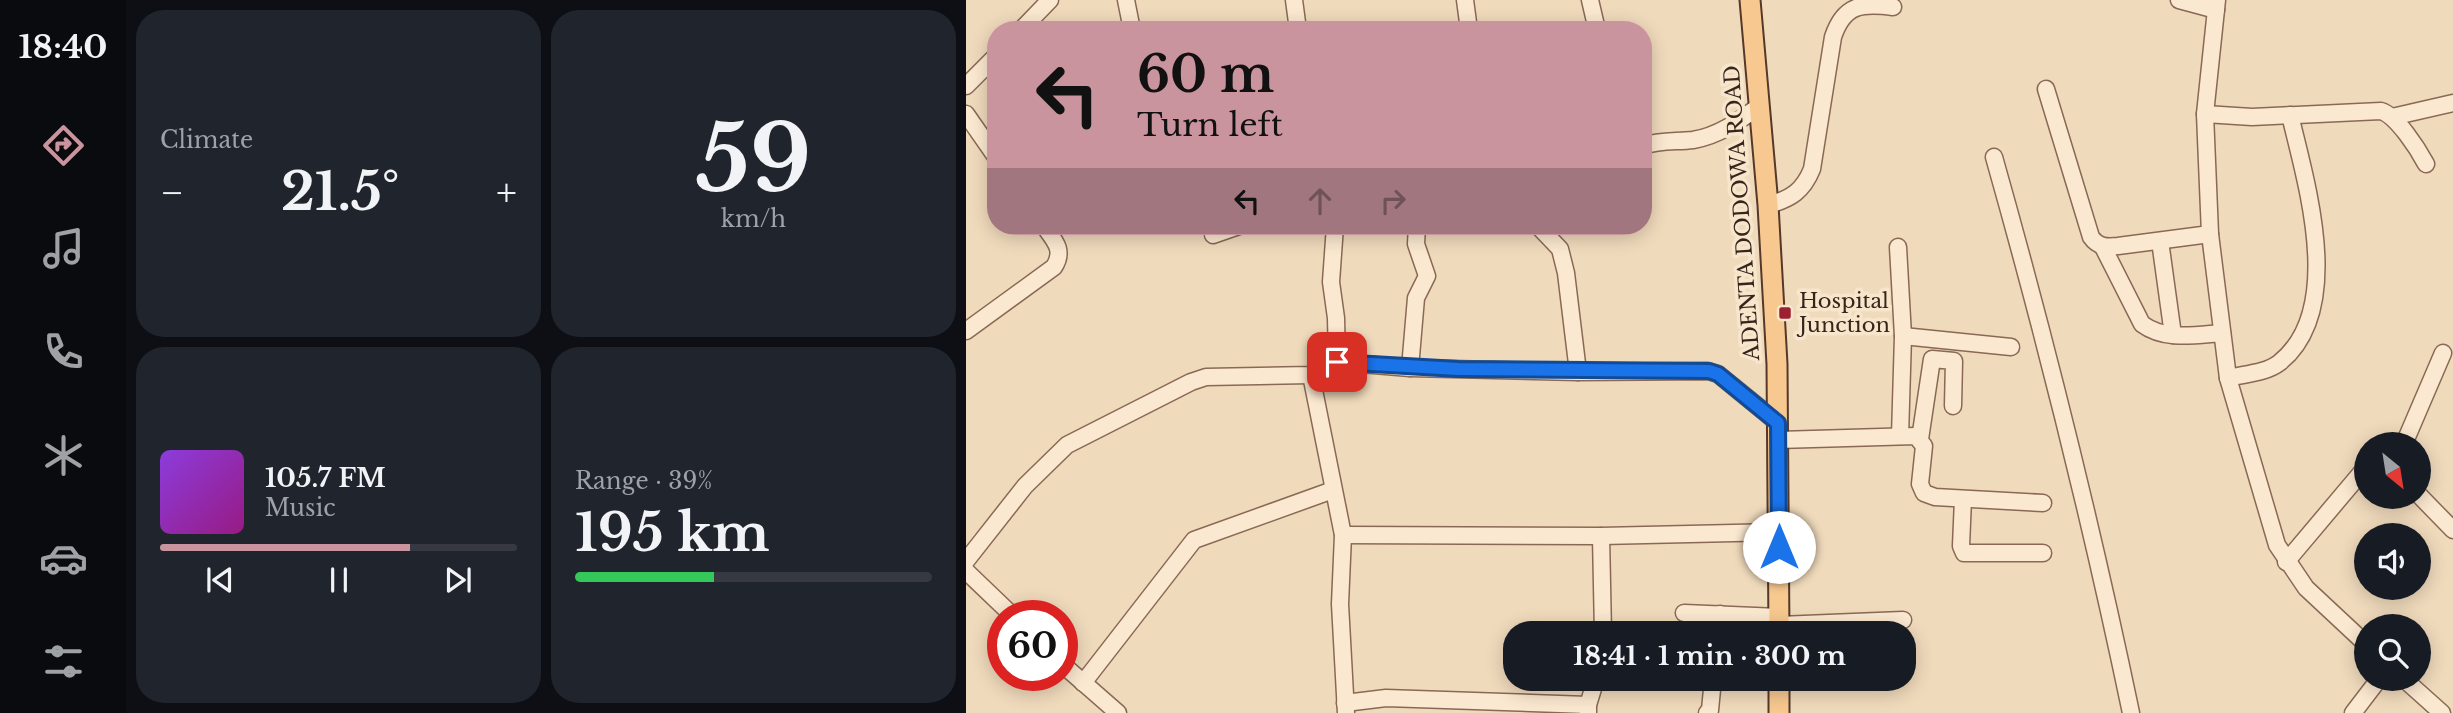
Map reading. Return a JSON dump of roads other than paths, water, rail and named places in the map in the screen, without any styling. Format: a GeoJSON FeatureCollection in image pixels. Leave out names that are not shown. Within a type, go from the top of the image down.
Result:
{"type":"FeatureCollection","features":[{"type":"Feature","properties":{"kind":"main road","name":"ADENTA DODOWA ROAD"},"geometry":{"type":"LineString","coordinates":[[1750,0],[1768,205],[1778,431],[1779,621]]}},
{"type":"Feature","properties":{"kind":"main road"},"geometry":{"type":"LineString","coordinates":[[1779,691],[1779,713]]}},
{"type":"Feature","properties":{"kind":"street"},"geometry":{"type":"LineString","coordinates":[[1030,21],[1050,0]]}},
{"type":"Feature","properties":{"kind":"street"},"geometry":{"type":"LineString","coordinates":[[1126,0],[1130,21]]}},
{"type":"Feature","properties":{"kind":"street"},"geometry":{"type":"LineString","coordinates":[[1294,0],[1297,21]]}},
{"type":"Feature","properties":{"kind":"street"},"geometry":{"type":"LineString","coordinates":[[1465,0],[1468,21]]}},
{"type":"Feature","properties":{"kind":"street"},"geometry":{"type":"LineString","coordinates":[[1590,0],[1595,21]]}},
{"type":"Feature","properties":{"kind":"street"},"geometry":{"type":"LineString","coordinates":[[2179,0],[2217,5],[2205,114],[2210,234],[2228,378],[2277,545],[2286,562],[2306,587],[2354,633]]}},
{"type":"Feature","properties":{"kind":"street"},"geometry":{"type":"LineString","coordinates":[[1768,205],[1797,194],[1806,184],[1812,169],[1838,21],[1849,10],[1867,3],[1893,7]]}},
{"type":"Feature","properties":{"kind":"street"},"geometry":{"type":"LineString","coordinates":[[966,86],[987,65]]}},
{"type":"Feature","properties":{"kind":"street"},"geometry":{"type":"LineString","coordinates":[[2046,89],[2091,237],[2103,247],[2142,324],[2151,331],[2173,335],[2222,332]]}},
{"type":"Feature","properties":{"kind":"street"},"geometry":{"type":"LineString","coordinates":[[2205,114],[2252,117],[2372,111],[2392,117],[2453,103]]}},
{"type":"Feature","properties":{"kind":"street"},"geometry":{"type":"LineString","coordinates":[[1652,144],[1694,140],[1718,132],[1758,107]]}},
{"type":"Feature","properties":{"kind":"street"},"geometry":{"type":"LineString","coordinates":[[966,114],[987,144]]}},
{"type":"Feature","properties":{"kind":"street"},"geometry":{"type":"LineString","coordinates":[[2228,378],[2279,363],[2293,348],[2313,308],[2315,262],[2309,196],[2290,115]]}},
{"type":"Feature","properties":{"kind":"street"},"geometry":{"type":"LineString","coordinates":[[2392,117],[2417,147],[2426,164]]}},
{"type":"Feature","properties":{"kind":"street"},"geometry":{"type":"LineString","coordinates":[[1994,157],[2041,326],[2102,574],[2131,713]]}},
{"type":"Feature","properties":{"kind":"street"},"geometry":{"type":"LineString","coordinates":[[2103,247],[2210,234]]}},
{"type":"Feature","properties":{"kind":"street"},"geometry":{"type":"LineString","coordinates":[[966,331],[1054,267],[1059,259],[1058,246],[1050,235]]}},
{"type":"Feature","properties":{"kind":"street"},"geometry":{"type":"LineString","coordinates":[[1334,235],[1331,282],[1336,318],[1337,362]]}},
{"type":"Feature","properties":{"kind":"street"},"geometry":{"type":"LineString","coordinates":[[1410,368],[1416,298],[1427,276],[1416,244],[1416,235]]}},
{"type":"Feature","properties":{"kind":"street"},"geometry":{"type":"LineString","coordinates":[[1557,235],[1566,273],[1578,372]]}},
{"type":"Feature","properties":{"kind":"street"},"geometry":{"type":"LineString","coordinates":[[2160,241],[2173,335]]}},
{"type":"Feature","properties":{"kind":"street"},"geometry":{"type":"LineString","coordinates":[[1898,247],[1903,336],[1900,436]]}},
{"type":"Feature","properties":{"kind":"street"},"geometry":{"type":"LineString","coordinates":[[1903,336],[2011,346]]}},
{"type":"Feature","properties":{"kind":"street"},"geometry":{"type":"LineString","coordinates":[[2409,432],[2443,353]]}},
{"type":"Feature","properties":{"kind":"street"},"geometry":{"type":"LineString","coordinates":[[1920,439],[1932,359],[1954,361],[1953,406]]}},
{"type":"Feature","properties":{"kind":"street"},"geometry":{"type":"LineString","coordinates":[[966,561],[1025,486],[1067,445],[1191,382],[1206,377],[1311,375],[1337,362],[1410,368],[1578,372],[1696,370],[1718,374],[1778,431],[1916,436],[1924,446],[1920,485],[1924,493],[1935,497],[2043,503]]}},
{"type":"Feature","properties":{"kind":"street"},"geometry":{"type":"LineString","coordinates":[[1311,375],[1343,535],[1340,604],[1345,708],[1386,698],[1454,707],[1588,709],[1593,691]]}},
{"type":"Feature","properties":{"kind":"street"},"geometry":{"type":"LineString","coordinates":[[2286,562],[2354,481]]}},
{"type":"Feature","properties":{"kind":"street"},"geometry":{"type":"LineString","coordinates":[[1083,683],[1194,540],[1333,490]]}},
{"type":"Feature","properties":{"kind":"street"},"geometry":{"type":"LineString","coordinates":[[1963,499],[1961,541],[1964,553],[2043,553]]}},
{"type":"Feature","properties":{"kind":"street"},"geometry":{"type":"LineString","coordinates":[[2431,507],[2453,530]]}},
{"type":"Feature","properties":{"kind":"street"},"geometry":{"type":"LineString","coordinates":[[1343,535],[1601,536],[1779,532]]}},
{"type":"Feature","properties":{"kind":"street"},"geometry":{"type":"LineString","coordinates":[[1601,536],[1603,621]]}},
{"type":"Feature","properties":{"kind":"street"},"geometry":{"type":"LineString","coordinates":[[966,572],[996,600]]}},
{"type":"Feature","properties":{"kind":"street"},"geometry":{"type":"LineString","coordinates":[[1684,613],[1720,614],[1758,621]]}},
{"type":"Feature","properties":{"kind":"street"},"geometry":{"type":"LineString","coordinates":[[1719,621],[1720,614]]}},
{"type":"Feature","properties":{"kind":"street"},"geometry":{"type":"LineString","coordinates":[[1878,621],[1903,620]]}},
{"type":"Feature","properties":{"kind":"street"},"geometry":{"type":"LineString","coordinates":[[1078,678],[1118,713]]}},
{"type":"Feature","properties":{"kind":"street"},"geometry":{"type":"LineString","coordinates":[[1707,713],[1710,710],[1712,691]]}},
{"type":"Feature","properties":{"kind":"street"},"geometry":{"type":"LineString","coordinates":[[2353,713],[2370,691]]}},
{"type":"Feature","properties":{"kind":"street"},"geometry":{"type":"LineString","coordinates":[[2417,691],[2442,713]]}},
{"type":"Feature","properties":{"kind":"place","name":"Hospital Junction"},"geometry":{"type":"Point","coordinates":[1785,313]}}]}
